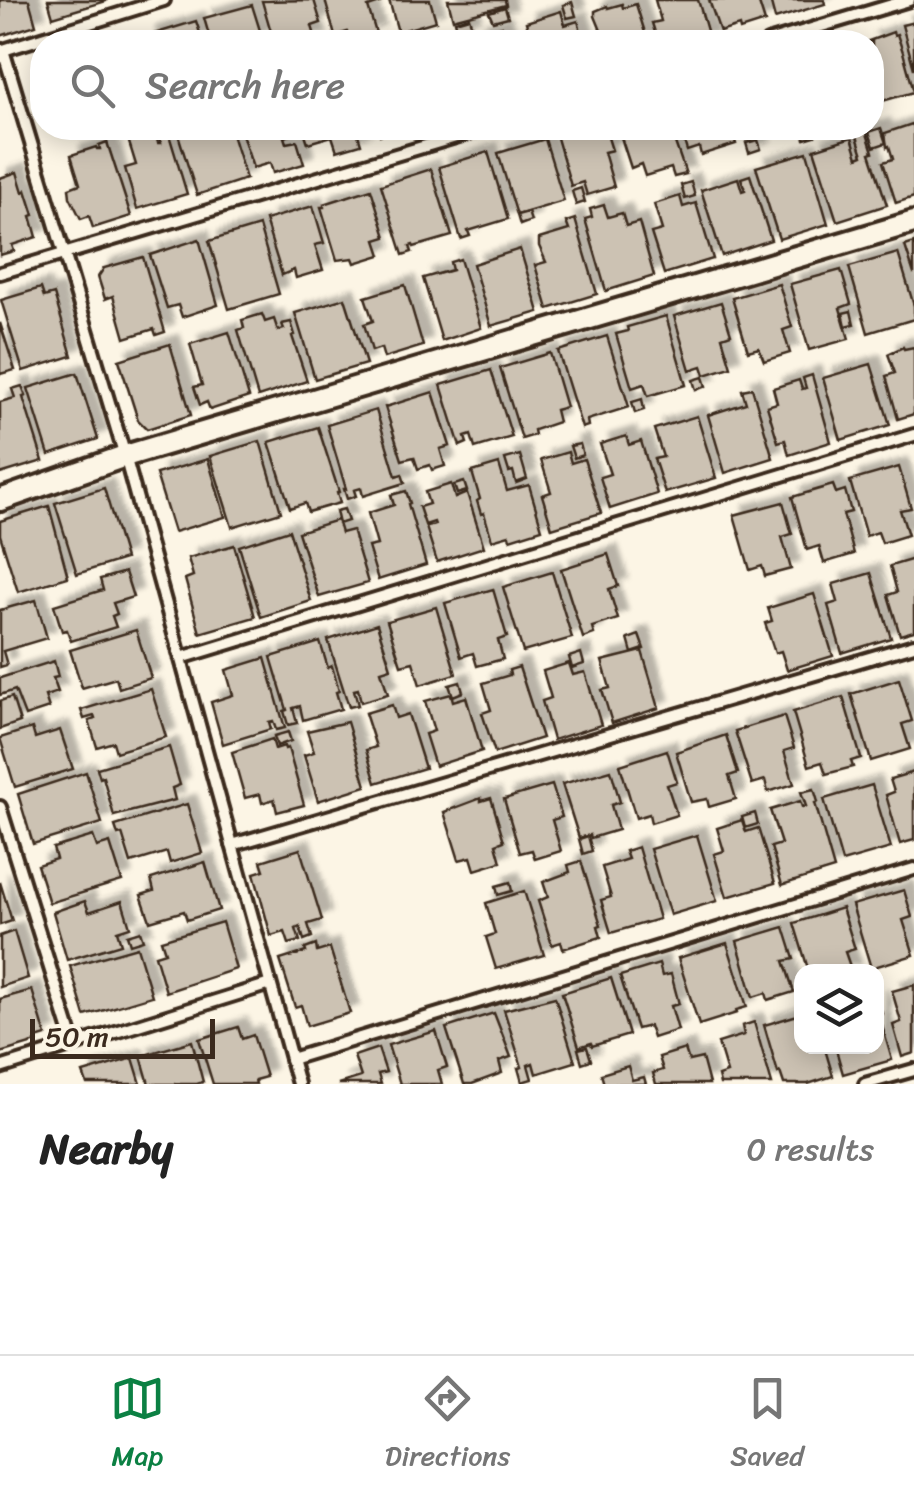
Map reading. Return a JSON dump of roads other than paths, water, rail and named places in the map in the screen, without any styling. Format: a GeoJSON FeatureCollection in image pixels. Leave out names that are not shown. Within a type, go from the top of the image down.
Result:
{"type":"FeatureCollection","features":[{"type":"Feature","properties":{"kind":"street"},"geometry":{"type":"LineString","coordinates":[[0,500],[125,456],[914,222]]}},
{"type":"Feature","properties":{"kind":"lane"},"geometry":{"type":"LineString","coordinates":[[66,30],[164,0]]}},
{"type":"Feature","properties":{"kind":"lane"},"geometry":{"type":"LineString","coordinates":[[808,30],[909,0]]}},
{"type":"Feature","properties":{"kind":"lane"},"geometry":{"type":"LineString","coordinates":[[30,41],[1,50],[125,456],[298,1084]]}},
{"type":"Feature","properties":{"kind":"lane"},"geometry":{"type":"LineString","coordinates":[[0,273],[446,140]]}},
{"type":"Feature","properties":{"kind":"lane"},"geometry":{"type":"LineString","coordinates":[[181,658],[914,435]]}},
{"type":"Feature","properties":{"kind":"lane"},"geometry":{"type":"LineString","coordinates":[[232,845],[914,645]]}},
{"type":"Feature","properties":{"kind":"lane"},"geometry":{"type":"LineString","coordinates":[[0,807],[74,1044]]}},
{"type":"Feature","properties":{"kind":"lane"},"geometry":{"type":"LineString","coordinates":[[291,1059],[914,868]]}},
{"type":"Feature","properties":{"kind":"lane"},"geometry":{"type":"LineString","coordinates":[[0,1068],[270,984]]}},
{"type":"Feature","properties":{"kind":"lane"},"geometry":{"type":"LineString","coordinates":[[865,1084],[914,1070]]}}]}
